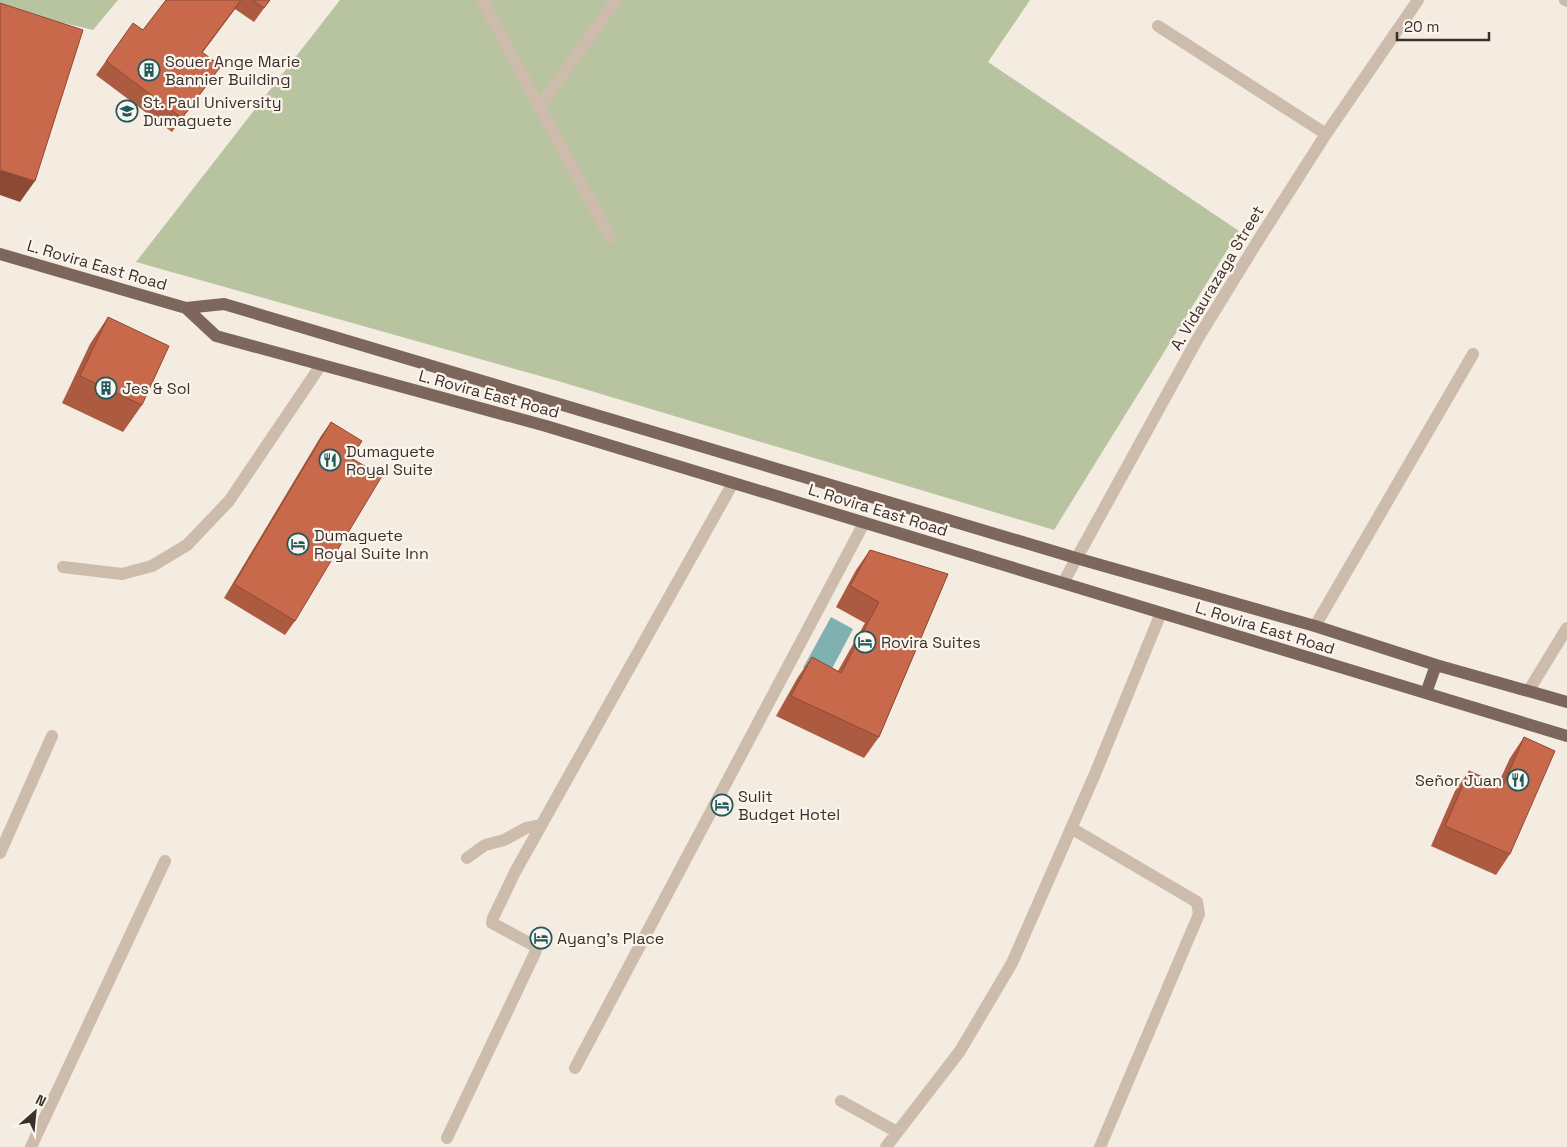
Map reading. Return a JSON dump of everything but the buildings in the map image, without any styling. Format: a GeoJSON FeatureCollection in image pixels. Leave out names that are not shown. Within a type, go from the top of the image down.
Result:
{"type":"FeatureCollection","features":[{"type":"Feature","properties":{"kind":"main road","name":"L. Rovira East Road"},"geometry":{"type":"LineString","coordinates":[[0,254],[186,308],[224,304],[1076,558],[1315,626],[1436,665],[1567,702]]}},
{"type":"Feature","properties":{"kind":"main road","name":"L. Rovira East Road"},"geometry":{"type":"LineString","coordinates":[[186,308],[216,336],[546,426],[1567,736]]}},
{"type":"Feature","properties":{"kind":"main road"},"geometry":{"type":"LineString","coordinates":[[1426,694],[1436,665]]}},
{"type":"Feature","properties":{"kind":"street"},"geometry":{"type":"LineString","coordinates":[[482,0],[610,237]]}},
{"type":"Feature","properties":{"kind":"street"},"geometry":{"type":"LineString","coordinates":[[539,107],[616,0]]}},
{"type":"Feature","properties":{"kind":"street","name":"A. Vidaurazaga Street"},"geometry":{"type":"LineString","coordinates":[[1063,583],[1198,338],[1258,239],[1326,134],[1418,0]]}},
{"type":"Feature","properties":{"kind":"street"},"geometry":{"type":"LineString","coordinates":[[1158,26],[1326,134]]}},
{"type":"Feature","properties":{"kind":"street"},"geometry":{"type":"LineString","coordinates":[[1315,626],[1473,354]]}},
{"type":"Feature","properties":{"kind":"street"},"geometry":{"type":"LineString","coordinates":[[63,567],[122,574],[152,566],[187,545],[229,501],[321,365]]}},
{"type":"Feature","properties":{"kind":"street"},"geometry":{"type":"LineString","coordinates":[[447,1138],[536,949],[533,945],[492,923],[492,920],[514,872],[733,483]]}},
{"type":"Feature","properties":{"kind":"street"},"geometry":{"type":"LineString","coordinates":[[575,1068],[864,523]]}},
{"type":"Feature","properties":{"kind":"street"},"geometry":{"type":"LineString","coordinates":[[886,1147],[960,1051],[1012,963],[1161,613]]}},
{"type":"Feature","properties":{"kind":"street"},"geometry":{"type":"LineString","coordinates":[[1529,690],[1567,628]]}},
{"type":"Feature","properties":{"kind":"street"},"geometry":{"type":"LineString","coordinates":[[0,853],[52,736]]}},
{"type":"Feature","properties":{"kind":"street"},"geometry":{"type":"LineString","coordinates":[[467,858],[485,845],[504,840],[526,828],[540,826]]}},
{"type":"Feature","properties":{"kind":"street"},"geometry":{"type":"LineString","coordinates":[[1071,828],[1197,902],[1198,914],[1100,1147]]}},
{"type":"Feature","properties":{"kind":"street"},"geometry":{"type":"LineString","coordinates":[[30,1147],[165,862]]}},
{"type":"Feature","properties":{"kind":"street"},"geometry":{"type":"LineString","coordinates":[[841,1101],[897,1132]]}},
{"type":"Feature","properties":{"kind":"green space"},"geometry":{"type":"Polygon","coordinates":[[[0,0],[118,0],[93,30],[0,8],[0,0]]]}},
{"type":"Feature","properties":{"kind":"green space"},"geometry":{"type":"Polygon","coordinates":[[[340,0],[1030,0],[988,62],[1239,231],[1054,530],[558,381],[136,262],[340,0]]]}},
{"type":"Feature","properties":{"kind":"water"},"geometry":{"type":"Polygon","coordinates":[[[831,617],[853,629],[826,680],[803,668],[831,617]]]}},
{"type":"Feature","properties":{"kind":"place","name":"Souer Ange Marie Bannier Building"},"geometry":{"type":"Point","coordinates":[149,70]}},
{"type":"Feature","properties":{"kind":"place","name":"St. Paul University Dumaguete"},"geometry":{"type":"Point","coordinates":[127,111]}},
{"type":"Feature","properties":{"kind":"place","name":"Jes & Sol"},"geometry":{"type":"Point","coordinates":[106,388]}},
{"type":"Feature","properties":{"kind":"place","name":"Dumaguete Royal Suite"},"geometry":{"type":"Point","coordinates":[330,460]}},
{"type":"Feature","properties":{"kind":"place","name":"Dumaguete Royal Suite Inn"},"geometry":{"type":"Point","coordinates":[298,544]}},
{"type":"Feature","properties":{"kind":"place","name":"Rovira Suites"},"geometry":{"type":"Point","coordinates":[865,642]}},
{"type":"Feature","properties":{"kind":"place","name":"Señor Juan"},"geometry":{"type":"Point","coordinates":[1518,780]}},
{"type":"Feature","properties":{"kind":"place","name":"Sulit Budget Hotel"},"geometry":{"type":"Point","coordinates":[722,805]}},
{"type":"Feature","properties":{"kind":"place","name":"Ayang's Place"},"geometry":{"type":"Point","coordinates":[541,938]}}]}
